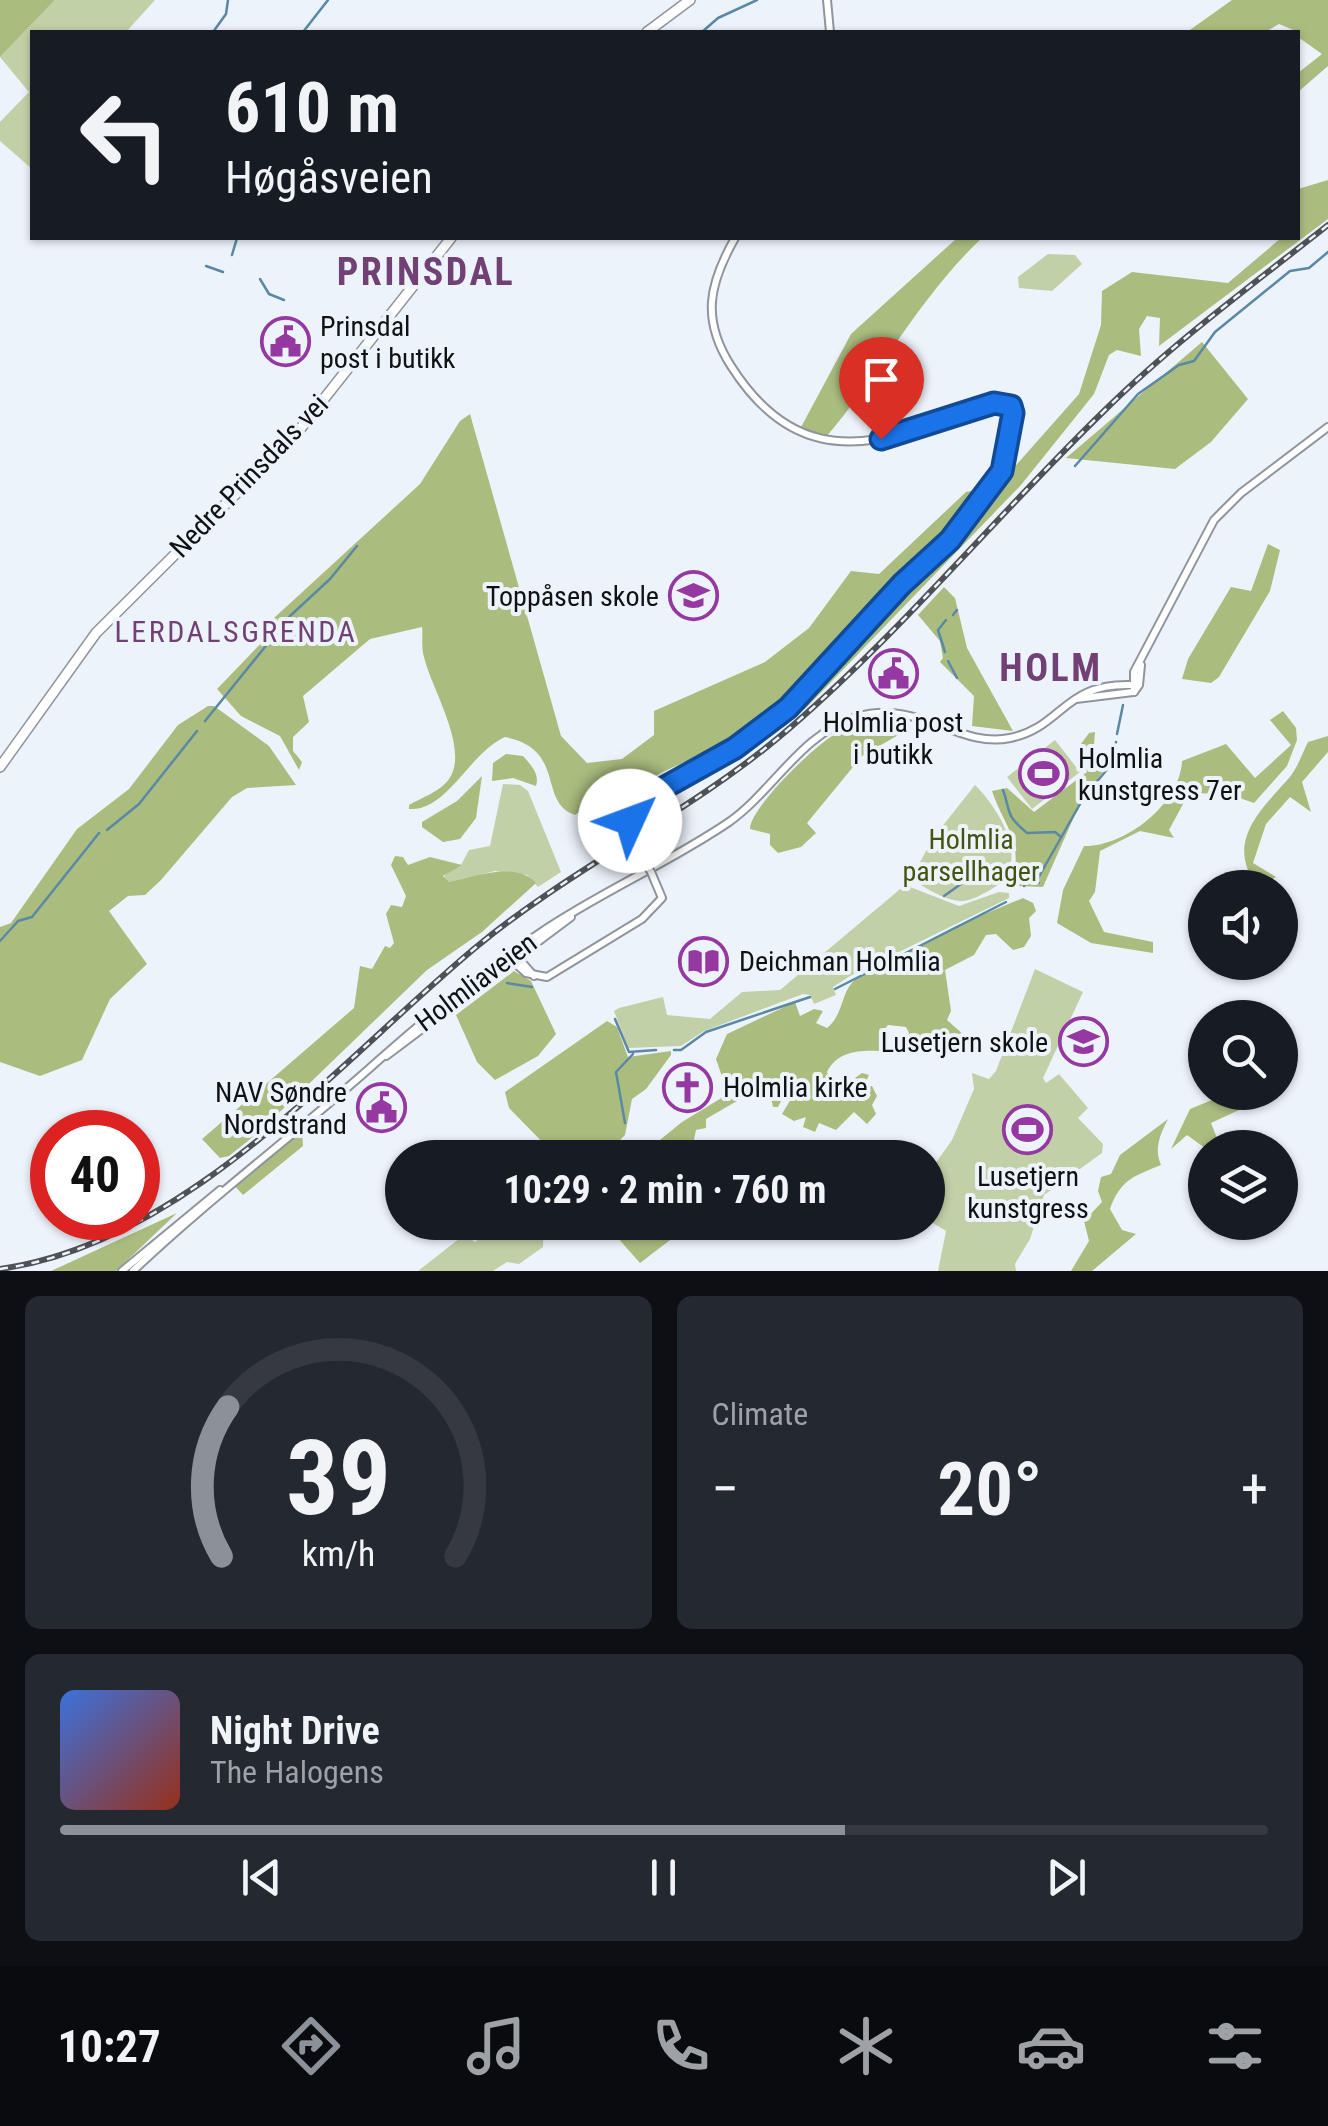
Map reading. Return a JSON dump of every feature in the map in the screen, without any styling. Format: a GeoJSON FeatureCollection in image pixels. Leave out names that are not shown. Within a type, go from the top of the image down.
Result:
{"type":"FeatureCollection","features":[{"type":"Feature","properties":{"kind":"main road"},"geometry":{"type":"LineString","coordinates":[[651,30],[690,0]]}},
{"type":"Feature","properties":{"kind":"main road","name":"Nedre Prinsdals vei"},"geometry":{"type":"LineString","coordinates":[[0,767],[121,605],[300,430],[449,240]]}},
{"type":"Feature","properties":{"kind":"street"},"geometry":{"type":"LineString","coordinates":[[826,0],[830,30]]}},
{"type":"Feature","properties":{"kind":"street"},"geometry":{"type":"LineString","coordinates":[[627,834],[614,831],[610,822],[621,812],[735,748],[788,708],[902,584],[950,540],[1002,471],[1012,434],[1011,406],[990,404],[870,442],[833,443],[792,429],[750,394],[711,327],[710,292],[734,240]]}},
{"type":"Feature","properties":{"kind":"street","name":"Holmliaveien"},"geometry":{"type":"LineString","coordinates":[[133,1271],[225,1187],[513,952],[730,821],[814,740],[850,719],[902,713],[998,740],[1027,732],[1075,699],[1139,685],[1140,664],[1214,520],[1241,492],[1328,427]]}},
{"type":"Feature","properties":{"kind":"street"},"geometry":{"type":"LineString","coordinates":[[513,952],[534,976],[553,975],[648,915],[662,900],[657,881],[627,834],[629,819],[642,800]]}},
{"type":"Feature","properties":{"kind":"street"},"geometry":{"type":"LineString","coordinates":[[621,812],[629,819]]}},
{"type":"Feature","properties":{"kind":"street","name":"Holmliaveien"},"geometry":{"type":"LineString","coordinates":[[381,1059],[518,960],[576,912]]}},
{"type":"Feature","properties":{"kind":"street","name":"Holmliaveien"},"geometry":{"type":"LineString","coordinates":[[122,1271],[179,1220],[225,1187]]}},
{"type":"Feature","properties":{"kind":"green space"},"geometry":{"type":"Polygon","coordinates":[[[0,0],[55,0],[0,57],[0,0]]]}},
{"type":"Feature","properties":{"kind":"green space"},"geometry":{"type":"Polygon","coordinates":[[[55,0],[155,0],[128,30],[30,30],[30,167],[0,141],[0,122],[29,92],[0,57],[55,0]]]}},
{"type":"Feature","properties":{"kind":"green space"},"geometry":{"type":"Polygon","coordinates":[[[1232,0],[1328,0],[1328,66],[1300,90],[1300,71],[1322,54],[1300,38],[1300,30],[1279,24],[1268,30],[1190,30],[1232,0]]]}},
{"type":"Feature","properties":{"kind":"green space"},"geometry":{"type":"Polygon","coordinates":[[[1328,180],[1328,219],[1159,346],[1160,318],[1147,316],[1139,329],[1141,356],[1117,350],[1109,355],[1094,394],[1021,485],[806,708],[748,749],[814,691],[924,573],[958,545],[1010,472],[1079,394],[1101,325],[1102,291],[1132,272],[1228,283],[1279,240],[1300,240],[1300,188],[1328,180]]]}},
{"type":"Feature","properties":{"kind":"green space"},"geometry":{"type":"Polygon","coordinates":[[[955,240],[980,240],[939,285],[826,437],[800,429],[851,334],[955,240]]]}},
{"type":"Feature","properties":{"kind":"green space"},"geometry":{"type":"Polygon","coordinates":[[[1048,254],[1075,255],[1082,264],[1052,291],[1019,288],[1018,277],[1048,254]]]}},
{"type":"Feature","properties":{"kind":"green space"},"geometry":{"type":"Polygon","coordinates":[[[1202,342],[1248,399],[1211,442],[1175,469],[1066,458],[1202,342]]]}},
{"type":"Feature","properties":{"kind":"green space"},"geometry":{"type":"Polygon","coordinates":[[[470,414],[561,736],[587,763],[622,759],[654,735],[654,711],[765,662],[809,628],[851,571],[879,574],[966,492],[986,488],[805,683],[736,740],[663,772],[630,794],[617,797],[611,790],[575,815],[557,799],[537,752],[505,737],[480,755],[435,801],[409,809],[409,805],[449,779],[455,752],[424,657],[422,627],[370,639],[303,696],[309,722],[293,737],[293,751],[302,762],[299,770],[280,736],[241,716],[217,689],[266,638],[274,618],[420,484],[460,421],[470,414]]]}},
{"type":"Feature","properties":{"kind":"green space"},"geometry":{"type":"Polygon","coordinates":[[[1268,544],[1280,550],[1270,591],[1219,677],[1211,683],[1182,679],[1188,659],[1231,587],[1251,591],[1268,544]]]}},
{"type":"Feature","properties":{"kind":"green space"},"geometry":{"type":"Polygon","coordinates":[[[944,587],[955,598],[967,648],[1013,731],[972,726],[974,696],[940,662],[940,641],[918,615],[944,587]]]}},
{"type":"Feature","properties":{"kind":"green space"},"geometry":{"type":"Polygon","coordinates":[[[214,706],[269,746],[296,785],[247,788],[232,797],[145,895],[128,896],[109,911],[147,964],[110,999],[82,1060],[40,1076],[0,1062],[0,927],[11,923],[77,829],[129,789],[178,725],[214,706]]]}},
{"type":"Feature","properties":{"kind":"green space"},"geometry":{"type":"Polygon","coordinates":[[[1283,711],[1296,728],[1297,740],[1287,766],[1254,803],[1228,794],[1189,793],[1169,830],[1174,838],[1140,831],[1100,851],[1095,892],[1089,901],[1104,932],[1153,942],[1153,953],[1091,943],[1057,923],[1063,890],[1084,846],[1116,839],[1148,820],[1172,793],[1182,761],[1226,744],[1255,778],[1291,745],[1270,720],[1283,711]]]}},
{"type":"Feature","properties":{"kind":"green space"},"geometry":{"type":"Polygon","coordinates":[[[886,722],[907,730],[862,756],[807,823],[816,833],[801,847],[778,853],[770,845],[770,834],[750,829],[772,792],[829,738],[850,728],[886,722]]]}},
{"type":"Feature","properties":{"kind":"green space"},"geometry":{"type":"Polygon","coordinates":[[[1095,732],[1093,759],[1107,762],[1104,770],[1077,810],[1043,887],[1018,886],[1013,877],[1014,842],[992,791],[1007,788],[1034,812],[1087,772],[1078,748],[1089,733],[1095,732]]]}},
{"type":"Feature","properties":{"kind":"green space"},"geometry":{"type":"Polygon","coordinates":[[[1328,736],[1328,752],[1302,782],[1311,812],[1290,797],[1266,824],[1253,863],[1264,870],[1248,870],[1244,853],[1251,826],[1292,774],[1308,742],[1328,736]]]}},
{"type":"Feature","properties":{"kind":"green space","name":"Holmlia kunstgress 7er"},"geometry":{"type":"Polygon","coordinates":[[[1055,740],[1080,772],[1032,809],[1007,777],[1055,740]]]}},
{"type":"Feature","properties":{"kind":"green space"},"geometry":{"type":"Polygon","coordinates":[[[506,754],[523,756],[536,774],[536,786],[513,778],[492,781],[493,763],[506,754]]]}},
{"type":"Feature","properties":{"kind":"green space"},"geometry":{"type":"Polygon","coordinates":[[[482,776],[476,818],[460,839],[443,842],[422,827],[422,822],[457,801],[482,776]]]}},
{"type":"Feature","properties":{"kind":"green space"},"geometry":{"type":"Polygon","coordinates":[[[503,784],[520,785],[528,791],[561,872],[538,887],[527,875],[495,871],[443,880],[446,873],[461,865],[469,850],[490,846],[503,784]]]}},
{"type":"Feature","properties":{"kind":"green space","name":"Holmlia parsellhager"},"geometry":{"type":"Polygon","coordinates":[[[975,785],[1003,823],[1009,838],[1010,867],[1003,880],[990,890],[968,900],[954,900],[911,879],[933,838],[975,785]]]}},
{"type":"Feature","properties":{"kind":"green space"},"geometry":{"type":"Polygon","coordinates":[[[395,856],[403,857],[408,865],[430,857],[462,865],[443,876],[449,882],[507,871],[528,876],[536,883],[482,932],[427,970],[259,1132],[229,1156],[220,1158],[202,1139],[354,1008],[360,966],[372,969],[385,946],[390,948],[394,943],[386,914],[391,905],[402,907],[406,896],[391,865],[395,856]]]}},
{"type":"Feature","properties":{"kind":"green space"},"geometry":{"type":"Polygon","coordinates":[[[905,885],[959,906],[999,892],[1009,893],[1009,898],[850,976],[833,987],[836,995],[814,1004],[810,995],[803,994],[704,1031],[681,1046],[628,1048],[614,1011],[619,1008],[663,997],[667,1015],[710,1019],[742,992],[780,990],[905,885]]]}},
{"type":"Feature","properties":{"kind":"green space"},"geometry":{"type":"Polygon","coordinates":[[[1023,898],[1033,903],[1036,911],[1029,918],[1031,936],[1024,947],[1013,950],[996,934],[986,935],[974,955],[945,970],[951,1011],[947,1020],[974,1044],[966,1051],[948,1042],[941,1055],[902,1045],[909,1033],[906,1027],[888,1025],[879,1036],[879,1051],[849,1054],[831,1065],[827,1072],[831,1081],[849,1082],[862,1073],[869,1075],[863,1087],[872,1086],[877,1096],[872,1105],[876,1114],[867,1124],[854,1112],[836,1130],[819,1123],[815,1132],[803,1127],[806,1117],[794,1121],[782,1114],[795,1092],[786,1091],[778,1107],[773,1107],[768,1083],[706,1119],[706,1128],[696,1130],[694,1140],[660,1140],[728,1094],[716,1059],[727,1034],[795,1002],[800,1016],[814,1009],[823,1011],[816,1023],[827,1028],[856,979],[956,926],[1023,898]]]}},
{"type":"Feature","properties":{"kind":"green space"},"geometry":{"type":"Polygon","coordinates":[[[1035,969],[1083,992],[1043,1078],[1046,1083],[1059,1074],[1088,1108],[1078,1118],[1103,1144],[1102,1153],[1044,1195],[1030,1239],[1015,1264],[1016,1271],[938,1271],[946,1231],[945,1150],[974,1089],[972,1073],[989,1079],[996,1071],[1035,969]]]}},
{"type":"Feature","properties":{"kind":"green space"},"geometry":{"type":"Polygon","coordinates":[[[514,971],[531,981],[556,1034],[538,1056],[495,1080],[477,1062],[456,1015],[514,971]]]}},
{"type":"Feature","properties":{"kind":"green space"},"geometry":{"type":"Polygon","coordinates":[[[607,1021],[617,1027],[628,1057],[671,1051],[646,1089],[632,1099],[625,1135],[620,1140],[540,1140],[509,1108],[505,1092],[607,1021]]]}},
{"type":"Feature","properties":{"kind":"green space"},"geometry":{"type":"Polygon","coordinates":[[[1190,1110],[1239,1110],[1211,1123],[1214,1130],[1188,1130],[1188,1136],[1171,1149],[1190,1110]]]}},
{"type":"Feature","properties":{"kind":"green space"},"geometry":{"type":"Polygon","coordinates":[[[1168,1119],[1159,1142],[1161,1165],[1129,1180],[1118,1191],[1110,1209],[1122,1230],[1136,1234],[1092,1271],[1071,1271],[1089,1241],[1084,1221],[1102,1202],[1098,1191],[1101,1177],[1111,1174],[1120,1155],[1168,1119]]]}},
{"type":"Feature","properties":{"kind":"green space"},"geometry":{"type":"Polygon","coordinates":[[[302,1128],[303,1146],[243,1195],[234,1185],[302,1128]]]}},
{"type":"Feature","properties":{"kind":"green space"},"geometry":{"type":"Polygon","coordinates":[[[177,1213],[160,1229],[160,1221],[177,1213]]]}},
{"type":"Feature","properties":{"kind":"green space"},"geometry":{"type":"Polygon","coordinates":[[[118,1240],[149,1240],[116,1271],[51,1271],[118,1240]]]}},
{"type":"Feature","properties":{"kind":"green space"},"geometry":{"type":"Polygon","coordinates":[[[458,1240],[543,1240],[543,1247],[519,1264],[507,1262],[493,1271],[418,1271],[458,1240]]]}},
{"type":"Feature","properties":{"kind":"green space"},"geometry":{"type":"Polygon","coordinates":[[[620,1240],[670,1240],[640,1263],[620,1240]]]}},
{"type":"Feature","properties":{"kind":"waterway"},"geometry":{"type":"LineString","coordinates":[[214,30],[226,14],[228,0]]}},
{"type":"Feature","properties":{"kind":"waterway"},"geometry":{"type":"LineString","coordinates":[[305,30],[328,0]]}},
{"type":"Feature","properties":{"kind":"waterway"},"geometry":{"type":"LineString","coordinates":[[704,30],[718,18],[757,0]]}},
{"type":"Feature","properties":{"kind":"waterway"},"geometry":{"type":"LineString","coordinates":[[232,255],[236,240]]}},
{"type":"Feature","properties":{"kind":"waterway"},"geometry":{"type":"LineString","coordinates":[[1075,466],[1138,394],[1179,365],[1194,361],[1215,332],[1290,271],[1309,268],[1328,252]]}},
{"type":"Feature","properties":{"kind":"waterway"},"geometry":{"type":"LineString","coordinates":[[206,266],[223,272]]}},
{"type":"Feature","properties":{"kind":"waterway"},"geometry":{"type":"LineString","coordinates":[[260,279],[269,294],[284,300]]}},
{"type":"Feature","properties":{"kind":"waterway"},"geometry":{"type":"LineString","coordinates":[[205,721],[290,616],[330,579],[357,546]]}},
{"type":"Feature","properties":{"kind":"waterway"},"geometry":{"type":"LineString","coordinates":[[953,615],[957,610]]}},
{"type":"Feature","properties":{"kind":"waterway"},"geometry":{"type":"LineString","coordinates":[[945,652],[938,630],[946,620]]}},
{"type":"Feature","properties":{"kind":"waterway"},"geometry":{"type":"LineString","coordinates":[[948,661],[957,678]]}},
{"type":"Feature","properties":{"kind":"waterway"},"geometry":{"type":"LineString","coordinates":[[1117,734],[1123,705]]}},
{"type":"Feature","properties":{"kind":"waterway"},"geometry":{"type":"LineString","coordinates":[[107,830],[139,804],[197,731]]}},
{"type":"Feature","properties":{"kind":"waterway"},"geometry":{"type":"LineString","coordinates":[[1037,880],[1084,797],[1110,766],[1116,742]]}},
{"type":"Feature","properties":{"kind":"waterway"},"geometry":{"type":"LineString","coordinates":[[1003,790],[1011,817],[1027,833],[1055,832],[1061,837]]}},
{"type":"Feature","properties":{"kind":"waterway"},"geometry":{"type":"LineString","coordinates":[[0,941],[18,921],[32,917],[99,833]]}},
{"type":"Feature","properties":{"kind":"waterway"},"geometry":{"type":"LineString","coordinates":[[944,896],[968,879],[1007,872]]}},
{"type":"Feature","properties":{"kind":"waterway"},"geometry":{"type":"LineString","coordinates":[[1013,873],[1027,882]]}},
{"type":"Feature","properties":{"kind":"waterway"},"geometry":{"type":"LineString","coordinates":[[1024,886],[1027,882],[1039,883]]}},
{"type":"Feature","properties":{"kind":"waterway"},"geometry":{"type":"LineString","coordinates":[[835,989],[1006,902]]}},
{"type":"Feature","properties":{"kind":"waterway"},"geometry":{"type":"LineString","coordinates":[[507,983],[532,987]]}},
{"type":"Feature","properties":{"kind":"waterway"},"geometry":{"type":"LineString","coordinates":[[674,1050],[681,1050],[706,1032],[810,997]]}},
{"type":"Feature","properties":{"kind":"waterway"},"geometry":{"type":"LineString","coordinates":[[615,1019],[629,1052],[656,1050]]}},
{"type":"Feature","properties":{"kind":"waterway"},"geometry":{"type":"LineString","coordinates":[[625,1123],[616,1072],[633,1054]]}},
{"type":"Feature","properties":{"kind":"railway"},"geometry":{"type":"LineString","coordinates":[[0,1269],[68,1252],[134,1224],[196,1186],[256,1142],[513,918],[753,757],[872,651],[1130,386],[1328,225]]}},
{"type":"Feature","properties":{"kind":"place","name":"Prinsdal post i butikk"},"geometry":{"type":"Point","coordinates":[285,342]}},
{"type":"Feature","properties":{"kind":"place","name":"Toppåsen skole"},"geometry":{"type":"Point","coordinates":[694,596]}},
{"type":"Feature","properties":{"kind":"place","name":"Holmlia post i butikk"},"geometry":{"type":"Point","coordinates":[893,674]}},
{"type":"Feature","properties":{"kind":"place","name":"Holmlia kunstgress 7er"},"geometry":{"type":"Point","coordinates":[1043,774]}},
{"type":"Feature","properties":{"kind":"place","name":"Deichman Holmlia"},"geometry":{"type":"Point","coordinates":[704,961]}},
{"type":"Feature","properties":{"kind":"place","name":"Lusetjern skole"},"geometry":{"type":"Point","coordinates":[1083,1042]}},
{"type":"Feature","properties":{"kind":"place","name":"Holmlia kirke"},"geometry":{"type":"Point","coordinates":[688,1087]}},
{"type":"Feature","properties":{"kind":"place","name":"NAV Søndre Nordstrand"},"geometry":{"type":"Point","coordinates":[382,1108]}},
{"type":"Feature","properties":{"kind":"place","name":"Lusetjern kunstgress"},"geometry":{"type":"Point","coordinates":[1028,1129]}},
{"type":"Feature","properties":{"kind":"district","name":"PRINSDAL"},"geometry":{"type":"Point","coordinates":[426,272]}},
{"type":"Feature","properties":{"kind":"district","name":"LERDALSGRENDA"},"geometry":{"type":"Point","coordinates":[236,631]}},
{"type":"Feature","properties":{"kind":"district","name":"HOLM"},"geometry":{"type":"Point","coordinates":[1051,668]}},
{"type":"Feature","properties":{"kind":"route"},"geometry":{"type":"LineString","coordinates":[[630,821],[642,800],[735,748],[788,708],[902,584],[950,540],[998,479],[1007,461],[1013,413],[1011,406],[994,403],[881,439]]}}]}
